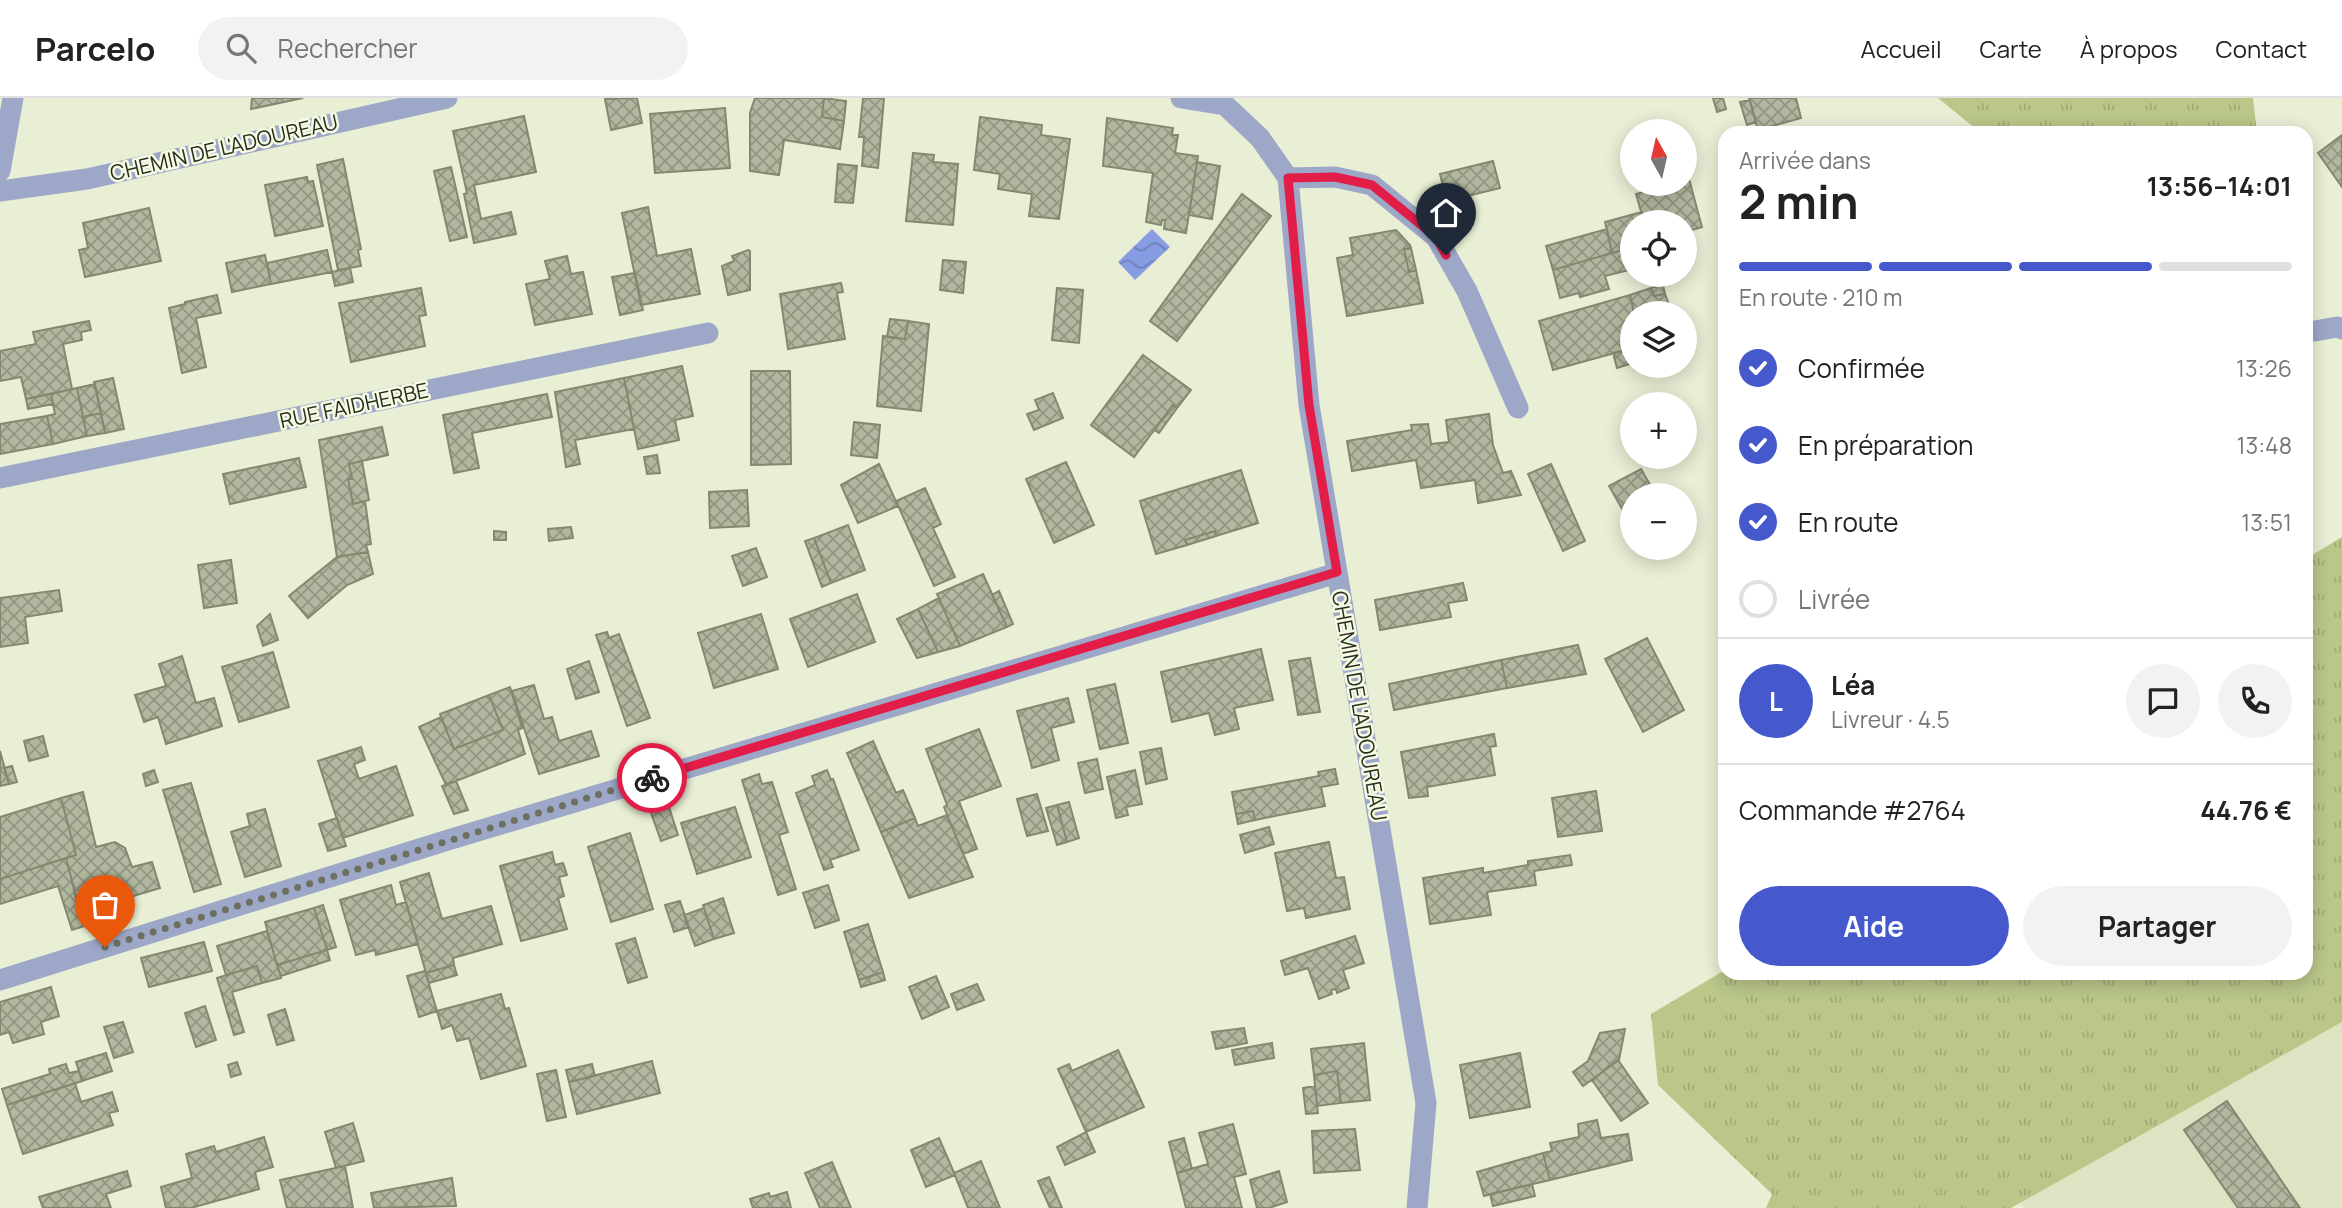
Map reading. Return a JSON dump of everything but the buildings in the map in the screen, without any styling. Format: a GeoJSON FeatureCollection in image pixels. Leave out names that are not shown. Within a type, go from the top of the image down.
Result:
{"type":"FeatureCollection","features":[{"type":"Feature","properties":{"kind":"street"},"geometry":{"type":"LineString","coordinates":[[0,171],[13,98]]}},
{"type":"Feature","properties":{"kind":"street","name":"CHEMIN DE L'ADOUREAU"},"geometry":{"type":"LineString","coordinates":[[0,191],[87,179],[447,98]]}},
{"type":"Feature","properties":{"kind":"street","name":"CHEMIN DE L'ADOUREAU"},"geometry":{"type":"LineString","coordinates":[[1181,98],[1225,105],[1260,138],[1288,178],[1309,405],[1426,1103],[1417,1208]]}},
{"type":"Feature","properties":{"kind":"street"},"geometry":{"type":"LineString","coordinates":[[1288,178],[1335,177],[1372,185],[1436,237],[1466,291],[1518,408]]}},
{"type":"Feature","properties":{"kind":"street"},"geometry":{"type":"LineString","coordinates":[[2315,331],[2337,327],[2342,329]]}},
{"type":"Feature","properties":{"kind":"street","name":"RUE FAIDHERBE"},"geometry":{"type":"LineString","coordinates":[[0,478],[708,333]]}},
{"type":"Feature","properties":{"kind":"street"},"geometry":{"type":"LineString","coordinates":[[0,980],[448,840],[1337,572]]}},
{"type":"Feature","properties":{"kind":"shaded area"},"geometry":{"type":"Polygon","coordinates":[[[2342,1022],[2342,1208],[2024,1208],[2020,1202],[2342,1022]]]}},
{"type":"Feature","properties":{"kind":"green space"},"geometry":{"type":"Polygon","coordinates":[[[1938,98],[2253,98],[2256,126],[1972,126],[1938,98]]]}},
{"type":"Feature","properties":{"kind":"green space"},"geometry":{"type":"Polygon","coordinates":[[[2342,537],[2342,1022],[2011,1208],[1766,1208],[1772,1194],[1658,1085],[1651,1014],[1718,974],[1718,980],[2313,980],[2313,554],[2342,537]]]}},
{"type":"Feature","properties":{"kind":"water"},"geometry":{"type":"Polygon","coordinates":[[[1152,229],[1170,247],[1135,280],[1118,262],[1152,229]]]}},
{"type":"Feature","properties":{"kind":"way so far"},"geometry":{"type":"LineString","coordinates":[[105,947],[652,778]]}},
{"type":"Feature","properties":{"kind":"route"},"geometry":{"type":"LineString","coordinates":[[652,778],[1337,572],[1309,405],[1288,178],[1335,177],[1372,185],[1436,237],[1446,255]]}}]}
